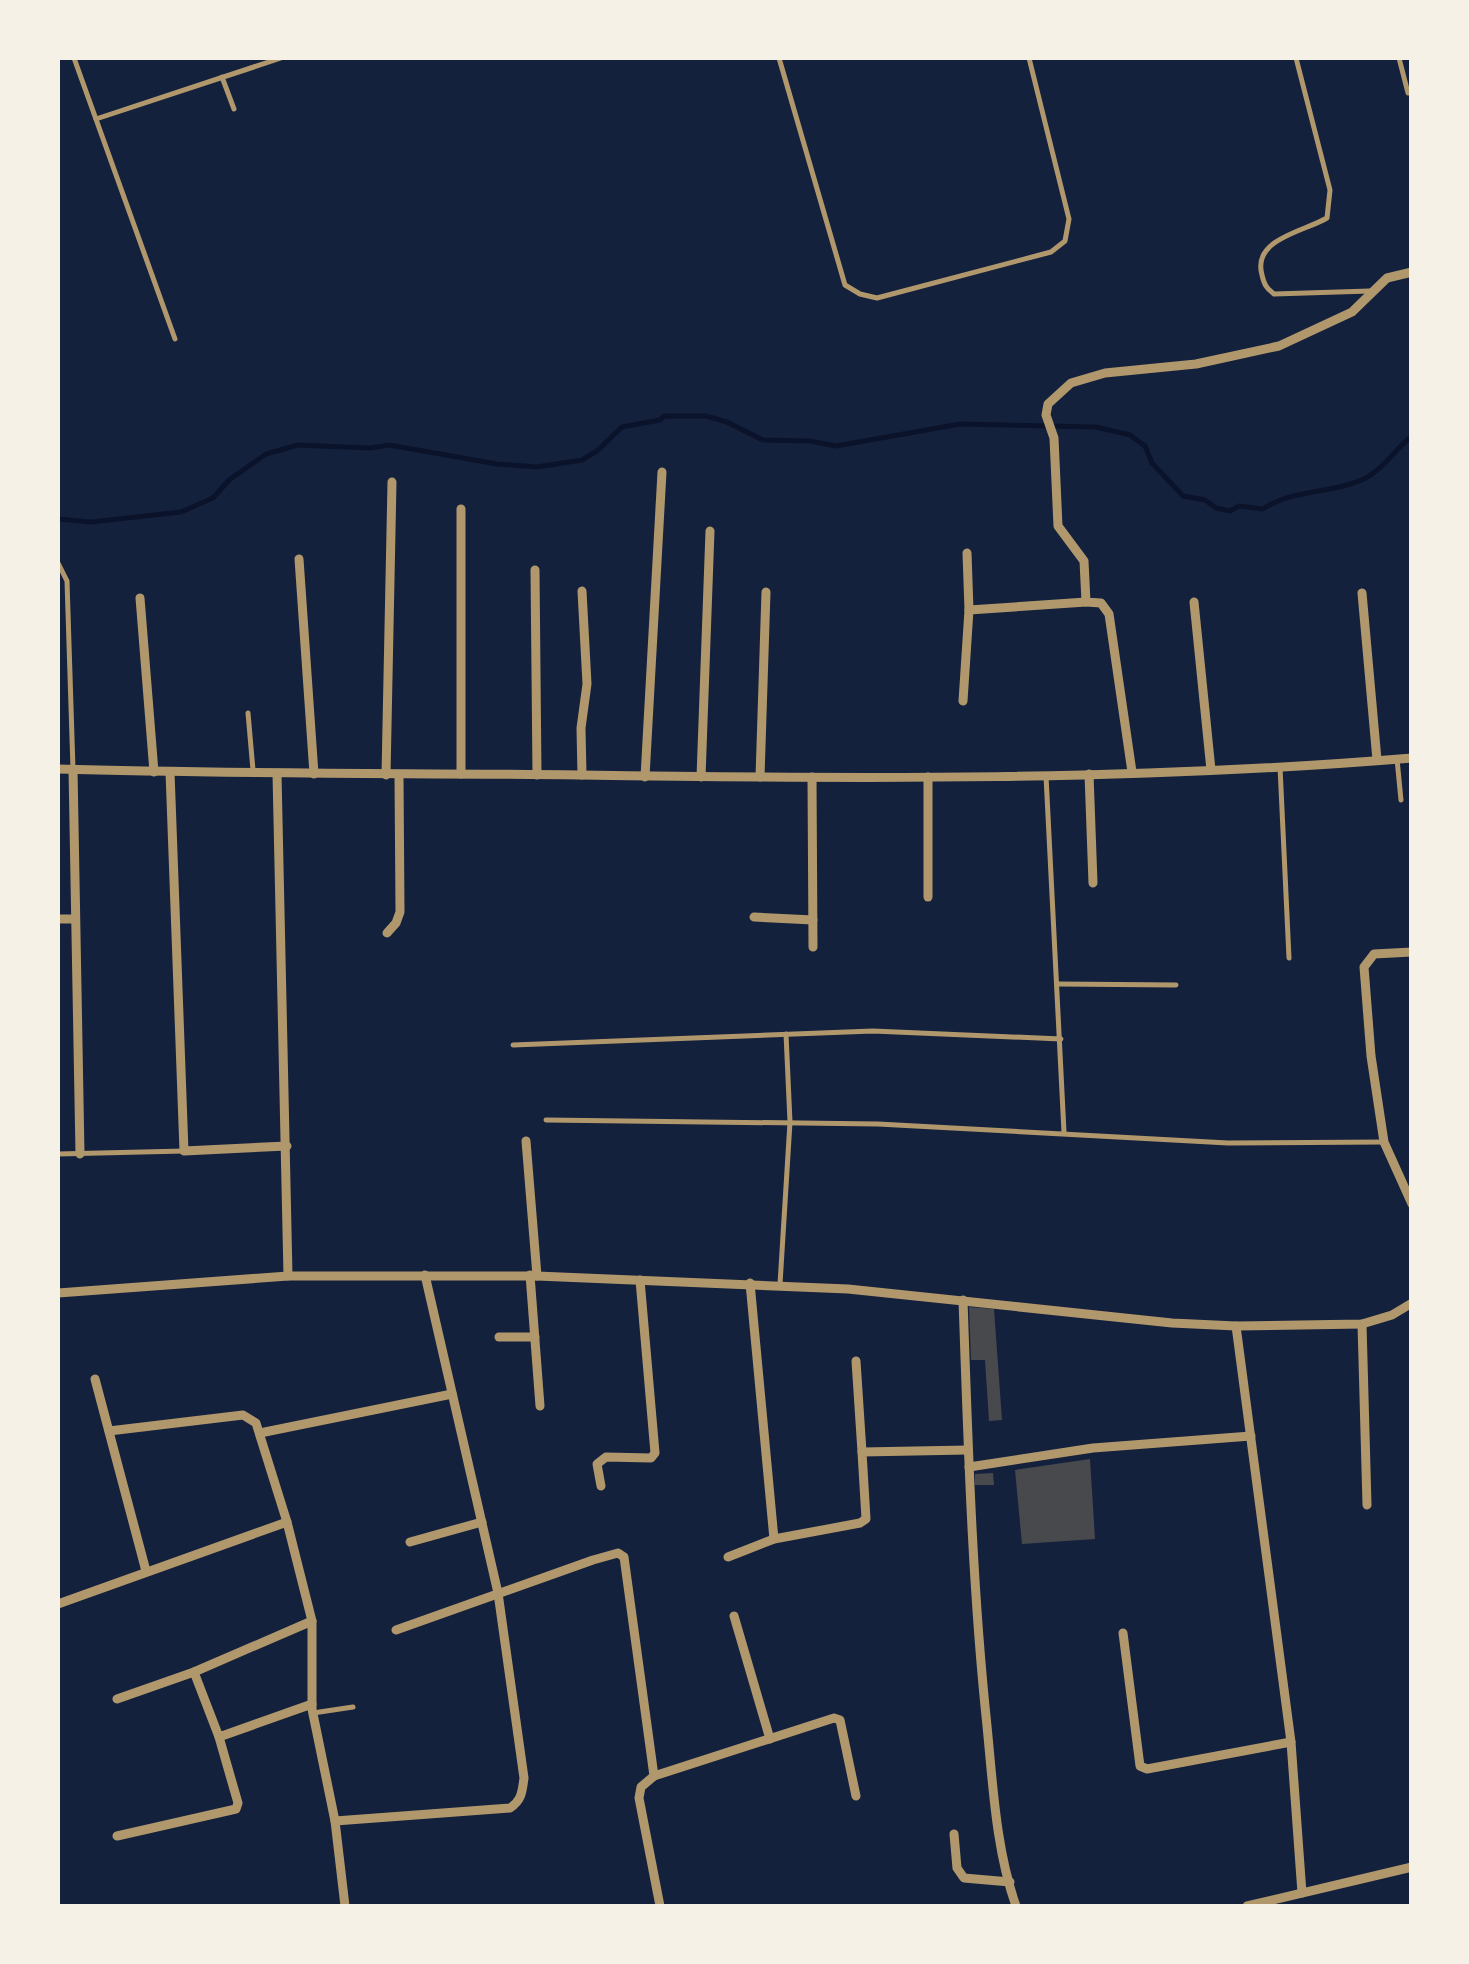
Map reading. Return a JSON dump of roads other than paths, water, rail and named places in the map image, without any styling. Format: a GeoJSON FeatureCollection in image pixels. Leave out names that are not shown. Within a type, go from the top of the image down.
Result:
{"type":"FeatureCollection","features":[{"type":"Feature","properties":{"kind":"street"},"geometry":{"type":"LineString","coordinates":[[1086,602],[1084,560],[1058,526],[1054,438],[1046,415],[1048,404],[1071,383],[1106,373],[1196,364],[1279,346],[1352,312],[1387,278],[1412,272]]}},
{"type":"Feature","properties":{"kind":"street"},"geometry":{"type":"LineString","coordinates":[[646,777],[662,472]]}},
{"type":"Feature","properties":{"kind":"street"},"geometry":{"type":"LineString","coordinates":[[386,775],[392,482]]}},
{"type":"Feature","properties":{"kind":"street"},"geometry":{"type":"LineString","coordinates":[[461,774],[462,509]]}},
{"type":"Feature","properties":{"kind":"street"},"geometry":{"type":"LineString","coordinates":[[701,777],[710,531]]}},
{"type":"Feature","properties":{"kind":"street"},"geometry":{"type":"LineString","coordinates":[[963,701],[968,553]]}},
{"type":"Feature","properties":{"kind":"street"},"geometry":{"type":"LineString","coordinates":[[298,558],[314,774]]}},
{"type":"Feature","properties":{"kind":"street"},"geometry":{"type":"LineString","coordinates":[[536,570],[537,775]]}},
{"type":"Feature","properties":{"kind":"street"},"geometry":{"type":"LineString","coordinates":[[582,590],[587,684],[581,728],[582,775]]}},
{"type":"Feature","properties":{"kind":"street"},"geometry":{"type":"LineString","coordinates":[[760,777],[766,592]]}},
{"type":"Feature","properties":{"kind":"street"},"geometry":{"type":"LineString","coordinates":[[1362,592],[1377,760]]}},
{"type":"Feature","properties":{"kind":"street"},"geometry":{"type":"LineString","coordinates":[[140,598],[154,772]]}},
{"type":"Feature","properties":{"kind":"street"},"geometry":{"type":"LineString","coordinates":[[1194,602],[1211,770]]}},
{"type":"Feature","properties":{"kind":"street"},"geometry":{"type":"LineString","coordinates":[[968,610],[1102,603],[1109,614],[1132,772]]}},
{"type":"Feature","properties":{"kind":"street"},"geometry":{"type":"LineString","coordinates":[[58,769],[254,774],[928,777],[1211,770],[1412,758]]}},
{"type":"Feature","properties":{"kind":"street"},"geometry":{"type":"LineString","coordinates":[[72,769],[80,1154]]}},
{"type":"Feature","properties":{"kind":"street"},"geometry":{"type":"LineString","coordinates":[[170,772],[184,1150],[287,1146]]}},
{"type":"Feature","properties":{"kind":"street"},"geometry":{"type":"LineString","coordinates":[[277,774],[288,1276]]}},
{"type":"Feature","properties":{"kind":"street"},"geometry":{"type":"LineString","coordinates":[[1088,774],[1093,883]]}},
{"type":"Feature","properties":{"kind":"street"},"geometry":{"type":"LineString","coordinates":[[387,933],[400,912],[399,775]]}},
{"type":"Feature","properties":{"kind":"street"},"geometry":{"type":"LineString","coordinates":[[812,777],[812,947]]}},
{"type":"Feature","properties":{"kind":"street"},"geometry":{"type":"LineString","coordinates":[[928,777],[928,897]]}},
{"type":"Feature","properties":{"kind":"street"},"geometry":{"type":"LineString","coordinates":[[754,918],[813,920]]}},
{"type":"Feature","properties":{"kind":"street"},"geometry":{"type":"LineString","coordinates":[[58,919],[75,920]]}},
{"type":"Feature","properties":{"kind":"street"},"geometry":{"type":"LineString","coordinates":[[1412,952],[1374,954],[1364,967],[1371,1056],[1384,1142],[1412,1204]]}},
{"type":"Feature","properties":{"kind":"street"},"geometry":{"type":"LineString","coordinates":[[526,1140],[540,1406]]}},
{"type":"Feature","properties":{"kind":"street"},"geometry":{"type":"LineString","coordinates":[[335,1821],[510,1808],[518,1803],[524,1778],[498,1593],[425,1275]]}},
{"type":"Feature","properties":{"kind":"street"},"geometry":{"type":"LineString","coordinates":[[58,1293],[288,1276],[533,1276],[780,1284],[1236,1326],[1362,1324],[1392,1315],[1412,1303]]}},
{"type":"Feature","properties":{"kind":"street"},"geometry":{"type":"LineString","coordinates":[[602,1486],[597,1464],[600,1460],[651,1458],[655,1454],[640,1280]]}},
{"type":"Feature","properties":{"kind":"street"},"geometry":{"type":"LineString","coordinates":[[750,1284],[774,1539]]}},
{"type":"Feature","properties":{"kind":"street"},"geometry":{"type":"LineString","coordinates":[[963,1300],[968,1466],[984,1700],[995,1808],[1016,1906]]}},
{"type":"Feature","properties":{"kind":"street"},"geometry":{"type":"LineString","coordinates":[[1362,1324],[1368,1506]]}},
{"type":"Feature","properties":{"kind":"street"},"geometry":{"type":"LineString","coordinates":[[1236,1326],[1292,1742],[1302,1893]]}},
{"type":"Feature","properties":{"kind":"street"},"geometry":{"type":"LineString","coordinates":[[499,1337],[536,1337]]}},
{"type":"Feature","properties":{"kind":"street"},"geometry":{"type":"LineString","coordinates":[[728,1557],[774,1539],[866,1519],[856,1360]]}},
{"type":"Feature","properties":{"kind":"street"},"geometry":{"type":"LineString","coordinates":[[94,1378],[146,1571]]}},
{"type":"Feature","properties":{"kind":"street"},"geometry":{"type":"LineString","coordinates":[[260,1432],[452,1394]]}},
{"type":"Feature","properties":{"kind":"street"},"geometry":{"type":"LineString","coordinates":[[110,1431],[244,1415],[252,1418],[260,1432],[288,1522],[312,1621],[312,1708],[335,1821],[346,1906]]}},
{"type":"Feature","properties":{"kind":"street"},"geometry":{"type":"LineString","coordinates":[[968,1466],[1093,1448],[1251,1436]]}},
{"type":"Feature","properties":{"kind":"street"},"geometry":{"type":"LineString","coordinates":[[862,1452],[968,1450]]}},
{"type":"Feature","properties":{"kind":"street"},"geometry":{"type":"LineString","coordinates":[[59,1600],[288,1522]]}},
{"type":"Feature","properties":{"kind":"street"},"geometry":{"type":"LineString","coordinates":[[410,1542],[482,1522]]}},
{"type":"Feature","properties":{"kind":"street"},"geometry":{"type":"LineString","coordinates":[[396,1630],[618,1552],[624,1557],[654,1776]]}},
{"type":"Feature","properties":{"kind":"street"},"geometry":{"type":"LineString","coordinates":[[734,1616],[770,1739]]}},
{"type":"Feature","properties":{"kind":"street"},"geometry":{"type":"LineString","coordinates":[[117,1699],[194,1672],[312,1621]]}},
{"type":"Feature","properties":{"kind":"street"},"geometry":{"type":"LineString","coordinates":[[1123,1633],[1140,1766],[1147,1769],[1292,1742]]}},
{"type":"Feature","properties":{"kind":"street"},"geometry":{"type":"LineString","coordinates":[[117,1836],[236,1808],[238,1803],[220,1737],[194,1672]]}},
{"type":"Feature","properties":{"kind":"street"},"geometry":{"type":"LineString","coordinates":[[220,1737],[312,1708]]}},
{"type":"Feature","properties":{"kind":"street"},"geometry":{"type":"LineString","coordinates":[[660,1906],[639,1798],[641,1787],[654,1776],[834,1718],[840,1720],[856,1796]]}},
{"type":"Feature","properties":{"kind":"street"},"geometry":{"type":"LineString","coordinates":[[954,1834],[957,1868],[964,1878],[1010,1882]]}},
{"type":"Feature","properties":{"kind":"street"},"geometry":{"type":"LineString","coordinates":[[1247,1906],[1412,1867]]}},
{"type":"Feature","properties":{"kind":"lane"},"geometry":{"type":"LineString","coordinates":[[74,58],[175,338]]}},
{"type":"Feature","properties":{"kind":"lane"},"geometry":{"type":"LineString","coordinates":[[96,119],[281,58]]}},
{"type":"Feature","properties":{"kind":"lane"},"geometry":{"type":"LineString","coordinates":[[778,58],[845,285],[876,298],[1051,252],[1065,241],[1069,218],[1029,58]]}},
{"type":"Feature","properties":{"kind":"lane"},"geometry":{"type":"LineString","coordinates":[[1296,58],[1330,190],[1330,207],[1327,218],[1264,250],[1259,264],[1265,286],[1274,294],[1374,291]]}},
{"type":"Feature","properties":{"kind":"lane"},"geometry":{"type":"LineString","coordinates":[[1399,58],[1408,93]]}},
{"type":"Feature","properties":{"kind":"lane"},"geometry":{"type":"LineString","coordinates":[[222,77],[234,109]]}},
{"type":"Feature","properties":{"kind":"lane"},"geometry":{"type":"LineString","coordinates":[[58,563],[67,581],[72,769]]}},
{"type":"Feature","properties":{"kind":"lane"},"geometry":{"type":"LineString","coordinates":[[248,713],[254,774]]}},
{"type":"Feature","properties":{"kind":"lane"},"geometry":{"type":"LineString","coordinates":[[1397,759],[1401,800]]}},
{"type":"Feature","properties":{"kind":"lane"},"geometry":{"type":"LineString","coordinates":[[1280,767],[1289,958]]}},
{"type":"Feature","properties":{"kind":"lane"},"geometry":{"type":"LineString","coordinates":[[1046,774],[1064,1132]]}},
{"type":"Feature","properties":{"kind":"lane"},"geometry":{"type":"LineString","coordinates":[[1058,984],[1176,985]]}},
{"type":"Feature","properties":{"kind":"lane"},"geometry":{"type":"LineString","coordinates":[[513,1045],[873,1031],[1061,1039]]}},
{"type":"Feature","properties":{"kind":"lane"},"geometry":{"type":"LineString","coordinates":[[780,1284],[790,1122],[786,1034]]}},
{"type":"Feature","properties":{"kind":"lane"},"geometry":{"type":"LineString","coordinates":[[546,1120],[790,1122],[1064,1132],[1228,1143],[1384,1142]]}},
{"type":"Feature","properties":{"kind":"lane"},"geometry":{"type":"LineString","coordinates":[[58,1154],[184,1150]]}},
{"type":"Feature","properties":{"kind":"lane"},"geometry":{"type":"LineString","coordinates":[[312,1708],[353,1707]]}},
{"type":"Feature","properties":{"kind":"waterway"},"geometry":{"type":"LineString","coordinates":[[58,519],[91,522],[181,512],[213,498],[229,480],[266,454],[298,445],[389,445],[537,467],[582,460],[622,427],[664,416],[706,416],[763,440],[836,446],[960,424],[1096,427],[1130,435],[1145,446],[1152,463],[1183,496],[1230,511],[1239,506],[1263,509],[1287,498],[1364,479],[1412,436]]}}]}
